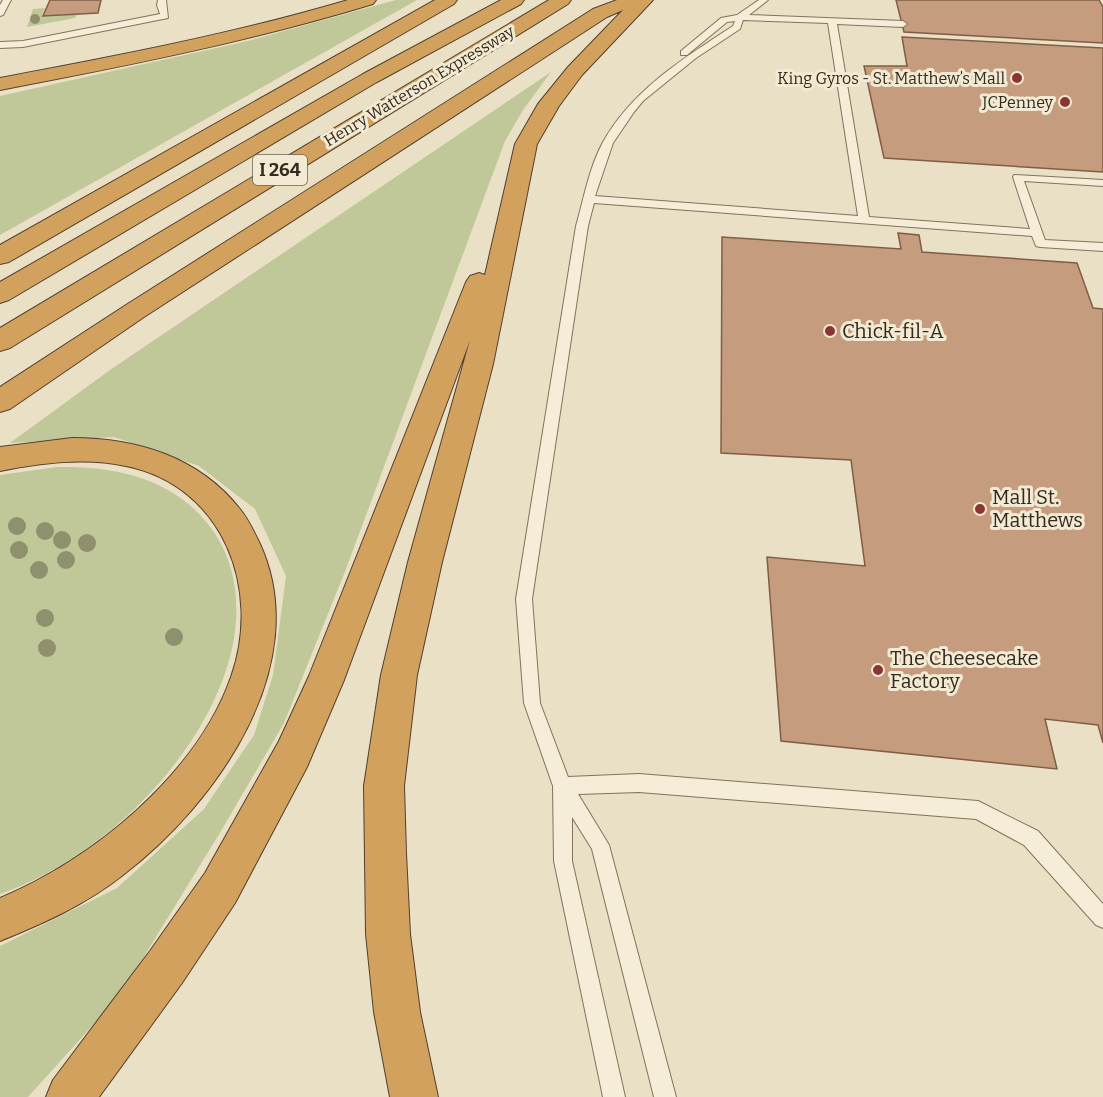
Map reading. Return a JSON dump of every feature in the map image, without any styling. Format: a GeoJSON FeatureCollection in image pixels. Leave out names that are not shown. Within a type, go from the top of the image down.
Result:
{"type":"FeatureCollection","features":[{"type":"Feature","properties":{"kind":"highway"},"geometry":{"type":"LineString","coordinates":[[0,84],[160,54],[267,28],[367,0]]}},
{"type":"Feature","properties":{"kind":"highway"},"geometry":{"type":"LineString","coordinates":[[0,256],[448,0]]}},
{"type":"Feature","properties":{"kind":"highway","name":"Henry Watterson Expressway"},"geometry":{"type":"LineString","coordinates":[[0,294],[370,78],[515,0]]}},
{"type":"Feature","properties":{"kind":"highway","name":"Henry Watterson Expressway"},"geometry":{"type":"LineString","coordinates":[[0,341],[562,0]]}},
{"type":"Feature","properties":{"kind":"highway"},"geometry":{"type":"LineString","coordinates":[[0,401],[135,311],[600,13],[634,0]]}},
{"type":"Feature","properties":{"kind":"highway"},"geometry":{"type":"LineString","coordinates":[[414,1097],[398,1012],[388,934],[384,786],[399,675],[425,562],[478,364],[526,144],[555,96],[574,71],[644,0]]}},
{"type":"Feature","properties":{"kind":"highway"},"geometry":{"type":"LineString","coordinates":[[75,1091],[166,967],[220,888],[293,754],[354,610],[445,374],[520,170]]}},
{"type":"Feature","properties":{"kind":"highway"},"geometry":{"type":"LineString","coordinates":[[0,459],[31,453],[93,449],[144,458],[167,466],[188,478],[221,506],[235,523],[246,542],[254,565],[260,620],[248,681],[234,713],[208,758],[172,802],[125,848],[91,873],[53,897],[0,920]]}},
{"type":"Feature","properties":{"kind":"lane"},"geometry":{"type":"LineString","coordinates":[[0,13],[7,0]]}},
{"type":"Feature","properties":{"kind":"lane"},"geometry":{"type":"LineString","coordinates":[[0,45],[23,44],[165,16],[161,5],[162,0]]}},
{"type":"Feature","properties":{"kind":"lane"},"geometry":{"type":"LineString","coordinates":[[665,1097],[600,845],[562,786],[532,703],[525,599],[582,226],[608,143],[640,99],[693,56],[736,27],[740,17],[764,0]]}},
{"type":"Feature","properties":{"kind":"lane"},"geometry":{"type":"LineString","coordinates":[[740,17],[903,24]]}},
{"type":"Feature","properties":{"kind":"lane"},"geometry":{"type":"LineString","coordinates":[[832,21],[864,220]]}},
{"type":"Feature","properties":{"kind":"lane"},"geometry":{"type":"LineString","coordinates":[[1103,183],[1018,177],[1040,243],[1103,247]]}},
{"type":"Feature","properties":{"kind":"lane"},"geometry":{"type":"LineString","coordinates":[[589,199],[1037,233]]}},
{"type":"Feature","properties":{"kind":"lane"},"geometry":{"type":"LineString","coordinates":[[562,786],[639,783],[978,810],[1031,838],[1103,918]]}},
{"type":"Feature","properties":{"kind":"lane"},"geometry":{"type":"LineString","coordinates":[[562,786],[563,861],[614,1097]]}},
{"type":"Feature","properties":{"kind":"green space"},"geometry":{"type":"Polygon","coordinates":[[[396,0],[417,0],[0,235],[0,96],[248,41],[396,0]]]}},
{"type":"Feature","properties":{"kind":"green space"},"geometry":{"type":"Polygon","coordinates":[[[45,8],[42,16],[77,14],[75,18],[27,27],[33,9],[45,8]]]}},
{"type":"Feature","properties":{"kind":"green space"},"geometry":{"type":"Polygon","coordinates":[[[551,72],[523,110],[505,141],[346,569],[284,723],[121,994],[28,1097],[0,1097],[0,946],[117,888],[204,809],[254,735],[273,675],[286,576],[255,509],[199,466],[114,437],[10,443],[110,370],[551,72]]]}},
{"type":"Feature","properties":{"kind":"green space"},"geometry":{"type":"Polygon","coordinates":[[[57,467],[101,469],[142,478],[180,497],[196,511],[211,528],[227,556],[235,586],[235,633],[219,689],[200,727],[175,764],[145,798],[112,829],[76,856],[39,878],[0,894],[0,475],[57,467]]]}},
{"type":"Feature","properties":{"kind":"building"},"geometry":{"type":"Polygon","coordinates":[[[50,0],[101,0],[98,13],[43,16],[50,0]]]}},
{"type":"Feature","properties":{"kind":"building"},"geometry":{"type":"Polygon","coordinates":[[[896,0],[1099,0],[1103,7],[1103,43],[904,32],[896,0]]]}},
{"type":"Feature","properties":{"kind":"building"},"geometry":{"type":"Polygon","coordinates":[[[902,37],[1103,48],[1103,172],[884,158],[864,66],[907,66],[902,37]]]}},
{"type":"Feature","properties":{"kind":"building","name":"Mall St. Matthews"},"geometry":{"type":"Polygon","coordinates":[[[898,233],[919,235],[922,252],[1077,263],[1093,308],[1103,309],[1103,743],[1098,725],[1045,719],[1057,769],[781,741],[767,557],[865,566],[851,460],[721,453],[722,237],[901,249],[898,233]]]}},
{"type":"Feature","properties":{"kind":"place","name":"King Gyros - St. Matthew’s Mall"},"geometry":{"type":"Point","coordinates":[1017,78]}},
{"type":"Feature","properties":{"kind":"place","name":"JCPenney"},"geometry":{"type":"Point","coordinates":[1065,102]}},
{"type":"Feature","properties":{"kind":"place","name":"Chick-fil-A"},"geometry":{"type":"Point","coordinates":[830,331]}},
{"type":"Feature","properties":{"kind":"place","name":"Mall St. Matthews"},"geometry":{"type":"Point","coordinates":[980,509]}},
{"type":"Feature","properties":{"kind":"place","name":"The Cheesecake Factory"},"geometry":{"type":"Point","coordinates":[878,670]}}]}
